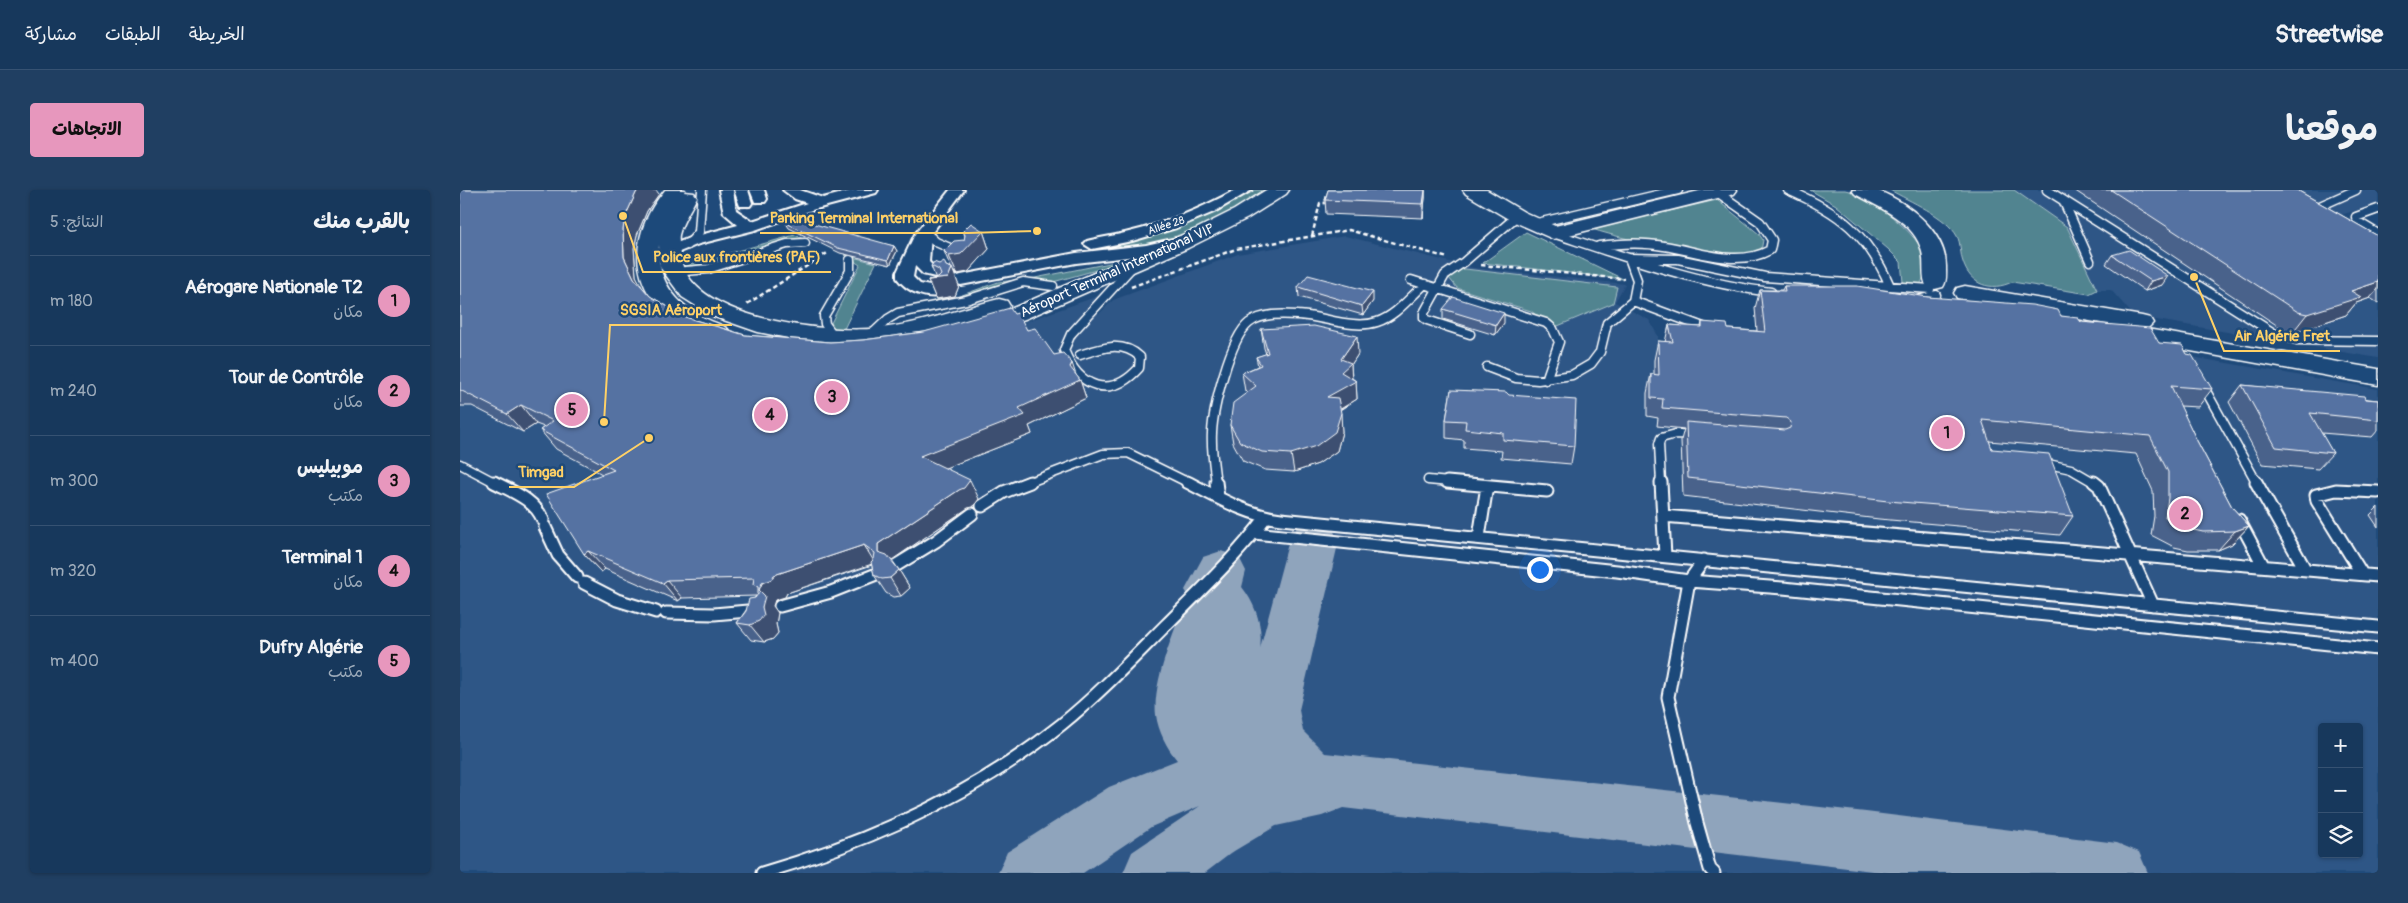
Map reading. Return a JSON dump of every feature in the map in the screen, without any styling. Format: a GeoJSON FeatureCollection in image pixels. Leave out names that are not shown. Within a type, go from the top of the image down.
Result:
{"type":"FeatureCollection","features":[{"type":"Feature","properties":{"kind":"main road","name":"Aéroport Terminal International VIP"},"geometry":{"type":"LineString","coordinates":[[675,190],[656,215],[648,238],[646,261],[648,272],[657,290],[672,307],[694,322],[732,337],[777,346],[846,350],[936,339],[1128,274],[1209,231],[1279,190]]}},
{"type":"Feature","properties":{"kind":"main road"},"geometry":{"type":"LineString","coordinates":[[693,190],[674,220],[669,237],[670,261],[695,296],[728,316],[759,326],[794,333],[870,336],[919,328],[961,318],[1024,298],[1096,271],[1128,274]]}},
{"type":"Feature","properties":{"kind":"main road"},"geometry":{"type":"LineString","coordinates":[[1473,190],[1524,220],[1553,233],[1722,191]]}},
{"type":"Feature","properties":{"kind":"main road"},"geometry":{"type":"LineString","coordinates":[[1862,190],[1900,212],[1928,237],[1946,290]]}},
{"type":"Feature","properties":{"kind":"main road"},"geometry":{"type":"LineString","coordinates":[[1875,190],[1925,220],[1942,237],[1947,247],[1946,290]]}},
{"type":"Feature","properties":{"kind":"main road"},"geometry":{"type":"LineString","coordinates":[[1946,290],[2378,364]]}},
{"type":"Feature","properties":{"kind":"main road"},"geometry":{"type":"LineString","coordinates":[[1946,290],[1995,310],[2378,377]]}},
{"type":"Feature","properties":{"kind":"street"},"geometry":{"type":"LineString","coordinates":[[726,190],[747,202],[758,225]]}},
{"type":"Feature","properties":{"kind":"street"},"geometry":{"type":"LineString","coordinates":[[732,190],[747,202],[758,225]]}},
{"type":"Feature","properties":{"kind":"street"},"geometry":{"type":"LineString","coordinates":[[790,190],[800,196],[824,203]]}},
{"type":"Feature","properties":{"kind":"street"},"geometry":{"type":"LineString","coordinates":[[670,261],[691,242],[758,225],[798,209],[871,190]]}},
{"type":"Feature","properties":{"kind":"street"},"geometry":{"type":"LineString","coordinates":[[957,190],[923,233],[905,272],[905,278],[915,288],[952,283],[1058,261],[1146,250],[1179,242],[1209,231]]}},
{"type":"Feature","properties":{"kind":"street","name":"Allée 28"},"geometry":{"type":"LineString","coordinates":[[1081,246],[1117,239],[1173,223],[1208,209],[1245,190]]}},
{"type":"Feature","properties":{"kind":"street"},"geometry":{"type":"LineString","coordinates":[[923,233],[921,263],[929,271],[952,283]]}},
{"type":"Feature","properties":{"kind":"lane"},"geometry":{"type":"LineString","coordinates":[[691,242],[699,232],[702,190]]}},
{"type":"Feature","properties":{"kind":"lane"},"geometry":{"type":"LineString","coordinates":[[1470,334],[1424,318],[1424,313],[1445,275],[1524,220],[1678,190]]}},
{"type":"Feature","properties":{"kind":"lane"},"geometry":{"type":"LineString","coordinates":[[1788,190],[1830,210],[1856,230],[1876,253],[1890,286]]}},
{"type":"Feature","properties":{"kind":"lane"},"geometry":{"type":"LineString","coordinates":[[2047,190],[2275,334],[2297,340],[2378,341]]}},
{"type":"Feature","properties":{"kind":"lane"},"geometry":{"type":"LineString","coordinates":[[2338,190],[2346,194]]}},
{"type":"Feature","properties":{"kind":"lane"},"geometry":{"type":"LineString","coordinates":[[2319,216],[2307,209],[2356,190]]}},
{"type":"Feature","properties":{"kind":"lane"},"geometry":{"type":"LineString","coordinates":[[1596,246],[1624,243],[1654,244],[1714,255],[1744,258],[1758,257],[1770,250],[1772,240],[1760,222],[1722,191]]}},
{"type":"Feature","properties":{"kind":"lane"},"geometry":{"type":"LineString","coordinates":[[2064,201],[2090,260]]}},
{"type":"Feature","properties":{"kind":"lane"},"geometry":{"type":"LineString","coordinates":[[2378,209],[2356,217],[2358,222],[2378,234]]}},
{"type":"Feature","properties":{"kind":"lane"},"geometry":{"type":"LineString","coordinates":[[923,233],[943,247],[966,254]]}},
{"type":"Feature","properties":{"kind":"lane"},"geometry":{"type":"LineString","coordinates":[[1553,233],[1629,258],[1743,289],[1778,292]]}},
{"type":"Feature","properties":{"kind":"lane"},"geometry":{"type":"LineString","coordinates":[[670,261],[708,269],[787,244],[805,243]]}},
{"type":"Feature","properties":{"kind":"lane"},"geometry":{"type":"LineString","coordinates":[[1629,258],[1671,258],[1765,277],[1946,290]]}},
{"type":"Feature","properties":{"kind":"lane"},"geometry":{"type":"LineString","coordinates":[[1487,367],[1515,378],[1546,380],[1572,375],[1592,364],[1602,348],[1607,324],[1611,318],[1633,301],[1637,280],[1629,258]]}},
{"type":"Feature","properties":{"kind":"lane"},"geometry":{"type":"LineString","coordinates":[[834,336],[825,324],[824,316],[850,271],[850,260]]}},
{"type":"Feature","properties":{"kind":"lane"},"geometry":{"type":"LineString","coordinates":[[1080,355],[1104,347],[1122,346],[1130,348],[1140,357],[1139,368],[1128,380],[1120,384],[1101,387],[1092,385],[1079,378],[1064,350],[1071,334],[1128,274]]}},
{"type":"Feature","properties":{"kind":"lane"},"geometry":{"type":"LineString","coordinates":[[1411,280],[1537,319],[1553,328],[1559,342],[1546,380]]}},
{"type":"Feature","properties":{"kind":"lane"},"geometry":{"type":"LineString","coordinates":[[1218,498],[1212,445],[1213,422],[1230,359],[1244,327],[1263,317],[1287,315],[1329,317],[1363,325],[1376,323],[1386,318],[1424,284]]}},
{"type":"Feature","properties":{"kind":"lane"},"geometry":{"type":"LineString","coordinates":[[1912,300],[1946,290]]}},
{"type":"Feature","properties":{"kind":"lane"},"geometry":{"type":"LineString","coordinates":[[1633,301],[1721,334]]}},
{"type":"Feature","properties":{"kind":"lane"},"geometry":{"type":"LineString","coordinates":[[2194,368],[2305,569]]}},
{"type":"Feature","properties":{"kind":"lane"},"geometry":{"type":"LineString","coordinates":[[1665,556],[1659,444],[1661,438],[1676,434],[1704,436]]}},
{"type":"Feature","properties":{"kind":"lane"},"geometry":{"type":"LineString","coordinates":[[982,506],[1010,490],[1091,458],[1116,452],[1138,457],[1218,498],[1266,517],[2378,627]]}},
{"type":"Feature","properties":{"kind":"lane"},"geometry":{"type":"LineString","coordinates":[[2027,461],[2067,466],[2090,478],[2105,495],[2153,605]]}},
{"type":"Feature","properties":{"kind":"lane"},"geometry":{"type":"LineString","coordinates":[[460,464],[528,500],[539,511],[556,554],[565,566],[581,580],[617,600],[661,613],[714,614],[765,609]]}},
{"type":"Feature","properties":{"kind":"lane"},"geometry":{"type":"LineString","coordinates":[[1428,480],[1547,491]]}},
{"type":"Feature","properties":{"kind":"lane"},"geometry":{"type":"LineString","coordinates":[[1479,537],[1487,486]]}},
{"type":"Feature","properties":{"kind":"lane"},"geometry":{"type":"LineString","coordinates":[[2362,574],[2316,495],[2321,491],[2329,490],[2378,492]]}},
{"type":"Feature","properties":{"kind":"lane"},"geometry":{"type":"LineString","coordinates":[[2232,508],[2263,565]]}},
{"type":"Feature","properties":{"kind":"lane"},"geometry":{"type":"LineString","coordinates":[[895,566],[936,541],[972,514]]}},
{"type":"Feature","properties":{"kind":"lane"},"geometry":{"type":"LineString","coordinates":[[1663,516],[2132,557],[2263,565],[2378,576]]}},
{"type":"Feature","properties":{"kind":"lane"},"geometry":{"type":"LineString","coordinates":[[762,873],[825,853],[882,830],[948,798],[1007,763],[1060,725],[1102,689],[1221,571],[1266,517]]}},
{"type":"Feature","properties":{"kind":"lane"},"geometry":{"type":"LineString","coordinates":[[1254,533],[1617,571],[1689,581],[1783,588],[2378,649]]}},
{"type":"Feature","properties":{"kind":"lane"},"geometry":{"type":"LineString","coordinates":[[1704,560],[1689,581],[1668,697],[1697,822],[1710,869],[1714,873]]}},
{"type":"Feature","properties":{"kind":"lane"},"geometry":{"type":"LineString","coordinates":[[780,606],[831,592],[879,573]]}},
{"type":"Feature","properties":{"kind":"path"},"geometry":{"type":"LineString","coordinates":[[1312,236],[1320,203],[1329,203]]}},
{"type":"Feature","properties":{"kind":"path"},"geometry":{"type":"LineString","coordinates":[[1128,274],[1236,249],[1349,230],[1464,262],[1637,280]]}},
{"type":"Feature","properties":{"kind":"path"},"geometry":{"type":"LineString","coordinates":[[728,316],[830,252]]}},
{"type":"Feature","properties":{"kind":"shaded area"},"geometry":{"type":"Polygon","coordinates":[[[460,190],[637,190],[663,194],[646,218],[637,241],[636,276],[647,296],[718,344],[1016,325],[1101,295],[1087,310],[1099,314],[1113,300],[1238,254],[1345,236],[1474,268],[1625,284],[1615,302],[1649,320],[1658,336],[1658,351],[1759,350],[1755,308],[2139,348],[2378,389],[2378,873],[460,873],[460,190]]]}},
{"type":"Feature","properties":{"kind":"shaded area"},"geometry":{"type":"Polygon","coordinates":[[[2014,190],[2378,190],[2378,204],[2333,217],[2378,244],[2378,358],[2134,316],[2111,290],[2097,290],[2067,227],[2014,190]]]}},
{"type":"Feature","properties":{"kind":"green space"},"geometry":{"type":"Polygon","coordinates":[[[1250,190],[1269,190],[1226,216],[1183,235],[1144,245],[1064,258],[1160,233],[1204,215],[1250,190]]]}},
{"type":"Feature","properties":{"kind":"green space"},"geometry":{"type":"Polygon","coordinates":[[[1810,190],[1845,190],[1855,193],[1892,217],[1922,249],[1926,265],[1920,285],[1903,282],[1901,262],[1888,249],[1836,205],[1810,190]]]}},
{"type":"Feature","properties":{"kind":"green space"},"geometry":{"type":"Polygon","coordinates":[[[1890,190],[2014,190],[2067,227],[2097,290],[2089,294],[2012,282],[1996,286],[1982,284],[1976,281],[1966,270],[1957,236],[1952,229],[1945,222],[1917,204],[1890,190]]]}},
{"type":"Feature","properties":{"kind":"green space"},"geometry":{"type":"Polygon","coordinates":[[[1717,200],[1759,234],[1763,240],[1761,251],[1745,254],[1725,254],[1677,249],[1592,229],[1717,200]]]}},
{"type":"Feature","properties":{"kind":"green space"},"geometry":{"type":"Polygon","coordinates":[[[1526,232],[1623,279],[1483,263],[1526,232]]]}},
{"type":"Feature","properties":{"kind":"green space"},"geometry":{"type":"Polygon","coordinates":[[[795,235],[808,241],[703,267],[689,269],[683,266],[795,235]]]}},
{"type":"Feature","properties":{"kind":"green space"},"geometry":{"type":"Polygon","coordinates":[[[845,255],[876,263],[842,333],[833,328],[831,323],[860,265],[845,255]]]}},
{"type":"Feature","properties":{"kind":"green space"},"geometry":{"type":"Polygon","coordinates":[[[1150,255],[1046,284],[1025,284],[951,303],[930,303],[937,299],[954,298],[998,282],[1035,278],[1150,255]]]}},
{"type":"Feature","properties":{"kind":"green space"},"geometry":{"type":"Polygon","coordinates":[[[1465,269],[1617,287],[1613,303],[1553,328],[1531,311],[1457,288],[1449,278],[1455,270],[1465,269]]]}},
{"type":"Feature","properties":{"kind":"building"},"geometry":{"type":"Polygon","coordinates":[[[460,190],[638,190],[625,217],[623,230],[624,257],[634,278],[650,296],[685,317],[745,335],[830,342],[863,340],[924,332],[1010,308],[1014,314],[1018,313],[1027,330],[1035,328],[1054,355],[1063,353],[1072,363],[1070,367],[1080,380],[1019,408],[1025,415],[920,456],[970,480],[964,488],[878,544],[878,552],[887,555],[899,570],[890,578],[882,579],[874,575],[871,562],[874,559],[875,553],[864,545],[774,575],[772,579],[762,583],[759,590],[765,596],[762,607],[764,615],[759,621],[750,625],[737,623],[746,611],[749,599],[755,598],[758,594],[758,587],[753,584],[754,578],[667,580],[663,583],[588,551],[584,554],[546,494],[614,470],[540,430],[553,421],[521,405],[507,414],[460,390],[460,190]]]}},
{"type":"Feature","properties":{"kind":"building"},"geometry":{"type":"Polygon","coordinates":[[[1328,190],[1425,190],[1423,204],[1325,200],[1328,190]]]}},
{"type":"Feature","properties":{"kind":"building"},"geometry":{"type":"Polygon","coordinates":[[[2111,190],[2297,190],[2378,236],[2378,282],[2351,291],[2361,297],[2307,314],[2298,312],[2111,190]]]}},
{"type":"Feature","properties":{"kind":"building"},"geometry":{"type":"Polygon","coordinates":[[[789,217],[894,246],[888,260],[838,248],[786,223],[789,217]]]}},
{"type":"Feature","properties":{"kind":"building"},"geometry":{"type":"Polygon","coordinates":[[[971,223],[983,231],[961,254],[949,256],[944,251],[954,241],[964,240],[965,235],[963,231],[971,223]]]}},
{"type":"Feature","properties":{"kind":"building"},"geometry":{"type":"Polygon","coordinates":[[[2129,250],[2168,276],[2151,281],[2112,255],[2129,250]]]}},
{"type":"Feature","properties":{"kind":"building"},"geometry":{"type":"Polygon","coordinates":[[[944,261],[946,266],[952,268],[948,278],[928,280],[938,278],[941,275],[939,270],[931,266],[934,262],[939,264],[944,261]]]}},
{"type":"Feature","properties":{"kind":"building"},"geometry":{"type":"Polygon","coordinates":[[[1308,275],[1373,292],[1362,306],[1298,287],[1308,275]]]}},
{"type":"Feature","properties":{"kind":"building"},"geometry":{"type":"Polygon","coordinates":[[[1784,286],[1857,286],[1928,297],[2032,305],[2058,310],[2061,316],[2078,318],[2081,322],[2150,328],[2159,343],[2182,345],[2187,354],[2192,355],[2212,389],[2171,386],[2196,439],[2232,507],[2249,526],[2235,531],[2203,532],[2189,529],[2165,517],[2168,498],[2168,472],[2150,436],[1982,420],[1992,449],[2049,454],[2073,516],[1888,501],[1688,478],[1686,422],[1785,430],[1790,428],[1791,422],[1786,418],[1662,408],[1663,399],[1651,398],[1651,374],[1659,375],[1658,341],[1673,342],[1669,325],[1702,327],[1702,322],[1727,324],[1728,329],[1765,332],[1760,290],[1785,291],[1784,286]]]}},
{"type":"Feature","properties":{"kind":"building"},"geometry":{"type":"Polygon","coordinates":[[[1453,297],[1504,313],[1496,325],[1443,309],[1453,297]]]}},
{"type":"Feature","properties":{"kind":"building"},"geometry":{"type":"Polygon","coordinates":[[[1314,326],[1357,336],[1341,359],[1351,363],[1341,372],[1356,381],[1327,397],[1338,398],[1341,413],[1335,432],[1316,446],[1291,454],[1262,452],[1240,442],[1230,425],[1233,403],[1256,386],[1242,373],[1261,365],[1256,357],[1268,353],[1261,329],[1314,326]]]}},
{"type":"Feature","properties":{"kind":"building"},"geometry":{"type":"Polygon","coordinates":[[[2242,385],[2364,396],[2365,399],[2378,400],[2378,420],[2310,413],[2333,453],[2276,447],[2242,385]]]}},
{"type":"Feature","properties":{"kind":"building"},"geometry":{"type":"Polygon","coordinates":[[[1451,390],[1506,392],[1509,395],[1576,400],[1574,446],[1503,440],[1503,433],[1465,429],[1466,421],[1446,420],[1451,390]]]}},
{"type":"Feature","properties":{"kind":"taxiway"},"geometry":{"type":"LineString","coordinates":[[1313,778],[1295,764],[1278,741],[1271,710],[1314,540]]}},
{"type":"Feature","properties":{"kind":"taxiway"},"geometry":{"type":"LineString","coordinates":[[1215,591],[1221,571]]}},
{"type":"Feature","properties":{"kind":"taxiway"},"geometry":{"type":"LineString","coordinates":[[1215,591],[1230,610],[1235,635],[1218,757]]}},
{"type":"Feature","properties":{"kind":"taxiway"},"geometry":{"type":"LineString","coordinates":[[1215,591],[1188,674],[1183,714],[1191,735],[1203,748],[1218,757]]}},
{"type":"Feature","properties":{"kind":"taxiway"},"geometry":{"type":"LineString","coordinates":[[1211,775],[1218,757]]}},
{"type":"Feature","properties":{"kind":"taxiway"},"geometry":{"type":"LineString","coordinates":[[1218,757],[1241,769]]}},
{"type":"Feature","properties":{"kind":"taxiway"},"geometry":{"type":"LineString","coordinates":[[1029,873],[1130,807],[1203,777],[1241,769]]}},
{"type":"Feature","properties":{"kind":"taxiway"},"geometry":{"type":"LineString","coordinates":[[1241,769],[1313,778]]}},
{"type":"Feature","properties":{"kind":"taxiway"},"geometry":{"type":"LineString","coordinates":[[1313,778],[1866,841],[2117,873]]}},
{"type":"Feature","properties":{"kind":"taxiway"},"geometry":{"type":"LineString","coordinates":[[1154,873],[1213,831],[1264,801],[1322,789]]}},
{"type":"Feature","properties":{"kind":"tunnel"},"geometry":{"type":"LineString","coordinates":[[753,201],[755,206]]}},
{"type":"Feature","properties":{"kind":"tunnel"},"geometry":{"type":"LineString","coordinates":[[736,206],[738,211]]}},
{"type":"Feature","properties":{"kind":"tunnel"},"geometry":{"type":"LineString","coordinates":[[947,275],[966,274]]}},
{"type":"Feature","properties":{"kind":"place","name":"Police aux frontières (PAF)"},"geometry":{"type":"Point","coordinates":[623,216]}},
{"type":"Feature","properties":{"kind":"place","name":"Parking Terminal International"},"geometry":{"type":"Point","coordinates":[1037,231]}},
{"type":"Feature","properties":{"kind":"place","name":"Air Algérie Fret"},"geometry":{"type":"Point","coordinates":[2194,277]}},
{"type":"Feature","properties":{"kind":"place","name":"موبيليس"},"geometry":{"type":"Point","coordinates":[832,397]}},
{"type":"Feature","properties":{"kind":"place","name":"Dufry Algérie"},"geometry":{"type":"Point","coordinates":[572,410]}},
{"type":"Feature","properties":{"kind":"place","name":"Terminal 1"},"geometry":{"type":"Point","coordinates":[770,415]}},
{"type":"Feature","properties":{"kind":"place","name":"SGSIA Aéroport"},"geometry":{"type":"Point","coordinates":[604,422]}},
{"type":"Feature","properties":{"kind":"place","name":"Aérogare Nationale T2"},"geometry":{"type":"Point","coordinates":[1947,433]}},
{"type":"Feature","properties":{"kind":"place","name":"Timgad"},"geometry":{"type":"Point","coordinates":[649,438]}},
{"type":"Feature","properties":{"kind":"place","name":"Tour de Contrôle"},"geometry":{"type":"Point","coordinates":[2185,514]}}]}
